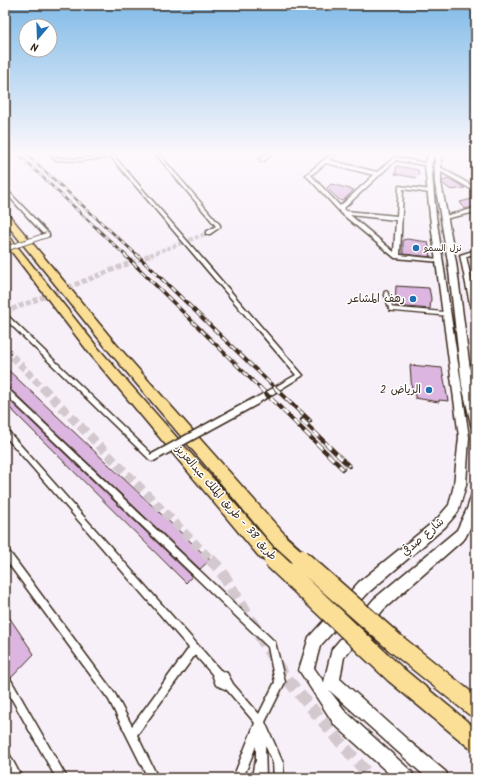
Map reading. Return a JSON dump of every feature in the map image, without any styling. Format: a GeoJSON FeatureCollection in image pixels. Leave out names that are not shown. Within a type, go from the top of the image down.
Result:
{"type":"FeatureCollection","features":[{"type":"Feature","properties":{"kind":"main road","name":"طريق 38 - طريق الملك عبدالعزيز"},"geometry":{"type":"LineString","coordinates":[[5,216],[274,547],[476,708]]}},
{"type":"Feature","properties":{"kind":"main road","name":"طريق 38 - طريق الملك عبدالعزيز"},"geometry":{"type":"LineString","coordinates":[[5,237],[94,351],[274,547],[352,636],[430,706],[476,741]]}},
{"type":"Feature","properties":{"kind":"street"},"geometry":{"type":"LineString","coordinates":[[5,190],[47,235],[5,248]]}},
{"type":"Feature","properties":{"kind":"street"},"geometry":{"type":"LineString","coordinates":[[5,316],[152,458],[300,376],[141,190]]}},
{"type":"Feature","properties":{"kind":"street"},"geometry":{"type":"LineString","coordinates":[[187,190],[218,226],[208,233]]}},
{"type":"Feature","properties":{"kind":"street"},"geometry":{"type":"LineString","coordinates":[[321,190],[342,211],[397,257],[452,262]]}},
{"type":"Feature","properties":{"kind":"street"},"geometry":{"type":"LineString","coordinates":[[342,211],[362,190]]}},
{"type":"Feature","properties":{"kind":"street"},"geometry":{"type":"LineString","coordinates":[[397,257],[401,190]]}},
{"type":"Feature","properties":{"kind":"street"},"geometry":{"type":"LineString","coordinates":[[419,190],[430,191]]}},
{"type":"Feature","properties":{"kind":"street","name":"شارع صدقي"},"geometry":{"type":"LineString","coordinates":[[435,190],[438,217],[439,261],[464,437],[460,485],[454,508],[441,523],[364,587],[314,642],[306,670],[440,778]]}},
{"type":"Feature","properties":{"kind":"street","name":"شارع صدقي"},"geometry":{"type":"LineString","coordinates":[[430,191],[452,262],[467,385],[476,424]]}},
{"type":"Feature","properties":{"kind":"street"},"geometry":{"type":"LineString","coordinates":[[438,217],[476,210]]}},
{"type":"Feature","properties":{"kind":"street"},"geometry":{"type":"LineString","coordinates":[[342,211],[398,218]]}},
{"type":"Feature","properties":{"kind":"street"},"geometry":{"type":"LineString","coordinates":[[476,252],[463,255],[476,314]]}},
{"type":"Feature","properties":{"kind":"street"},"geometry":{"type":"LineString","coordinates":[[469,287],[476,291]]}},
{"type":"Feature","properties":{"kind":"street"},"geometry":{"type":"LineString","coordinates":[[5,390],[272,645],[280,682],[260,722],[238,778]]}},
{"type":"Feature","properties":{"kind":"street"},"geometry":{"type":"LineString","coordinates":[[460,407],[473,409]]}},
{"type":"Feature","properties":{"kind":"street"},"geometry":{"type":"LineString","coordinates":[[5,432],[214,669],[219,682],[230,687],[260,722],[278,763],[279,778]]}},
{"type":"Feature","properties":{"kind":"street","name":"شارع صدقي"},"geometry":{"type":"LineString","coordinates":[[406,778],[340,718],[325,684],[337,654],[379,604],[461,534],[476,498]]}},
{"type":"Feature","properties":{"kind":"street"},"geometry":{"type":"LineString","coordinates":[[5,553],[112,697],[153,778]]}},
{"type":"Feature","properties":{"kind":"street"},"geometry":{"type":"LineString","coordinates":[[131,735],[195,648]]}},
{"type":"Feature","properties":{"kind":"street"},"geometry":{"type":"LineString","coordinates":[[7,682],[62,778]]}},
{"type":"Feature","properties":{"kind":"street"},"geometry":{"type":"LineString","coordinates":[[260,722],[261,778]]}},
{"type":"Feature","properties":{"kind":"street"},"geometry":{"type":"LineString","coordinates":[[5,755],[17,778]]}},
{"type":"Feature","properties":{"kind":"street"},"geometry":{"type":"LineString","coordinates":[[257,778],[256,774],[260,761]]}},
{"type":"Feature","properties":{"kind":"lane"},"geometry":{"type":"LineString","coordinates":[[386,293],[391,309],[447,314]]}},
{"type":"Feature","properties":{"kind":"building"},"geometry":{"type":"Polygon","coordinates":[[[329,190],[354,190],[343,201],[339,200],[329,190]]]}},
{"type":"Feature","properties":{"kind":"building"},"geometry":{"type":"Polygon","coordinates":[[[476,198],[476,206],[465,209],[460,202],[476,198]]]}},
{"type":"Feature","properties":{"kind":"building","name":"نزل السمو"},"geometry":{"type":"Polygon","coordinates":[[[407,239],[428,242],[431,257],[403,254],[403,240],[407,239]]]}},
{"type":"Feature","properties":{"kind":"building","name":"رهف المشاعر"},"geometry":{"type":"Polygon","coordinates":[[[396,286],[429,288],[431,298],[430,309],[395,306],[396,286]]]}},
{"type":"Feature","properties":{"kind":"building"},"geometry":{"type":"Polygon","coordinates":[[[410,365],[442,368],[448,401],[439,400],[439,402],[415,398],[415,395],[412,393],[410,365]]]}},
{"type":"Feature","properties":{"kind":"building"},"geometry":{"type":"Polygon","coordinates":[[[5,367],[210,560],[200,569],[8,387],[5,386],[5,367]]]}},
{"type":"Feature","properties":{"kind":"building"},"geometry":{"type":"Polygon","coordinates":[[[5,396],[192,576],[186,583],[5,403],[5,396]]]}},
{"type":"Feature","properties":{"kind":"building"},"geometry":{"type":"Polygon","coordinates":[[[5,611],[34,654],[11,678],[9,674],[5,673],[5,611]]]}},
{"type":"Feature","properties":{"kind":"tunnel"},"geometry":{"type":"LineString","coordinates":[[150,255],[208,233]]}},
{"type":"Feature","properties":{"kind":"tunnel"},"geometry":{"type":"LineString","coordinates":[[5,312],[153,254]]}},
{"type":"Feature","properties":{"kind":"tunnel"},"geometry":{"type":"LineString","coordinates":[[5,349],[43,388]]}},
{"type":"Feature","properties":{"kind":"tunnel"},"geometry":{"type":"LineString","coordinates":[[42,387],[211,560]]}},
{"type":"Feature","properties":{"kind":"tunnel"},"geometry":{"type":"LineString","coordinates":[[211,560],[220,569],[282,673],[371,778]]}},
{"type":"Feature","properties":{"kind":"railway"},"geometry":{"type":"LineString","coordinates":[[56,190],[125,255]]}},
{"type":"Feature","properties":{"kind":"railway"},"geometry":{"type":"LineString","coordinates":[[65,190],[137,255]]}},
{"type":"Feature","properties":{"kind":"railway"},"geometry":{"type":"LineString","coordinates":[[124,254],[260,388]]}},
{"type":"Feature","properties":{"kind":"railway"},"geometry":{"type":"LineString","coordinates":[[136,254],[275,388]]}},
{"type":"Feature","properties":{"kind":"railway"},"geometry":{"type":"LineString","coordinates":[[259,387],[343,469]]}},
{"type":"Feature","properties":{"kind":"railway"},"geometry":{"type":"LineString","coordinates":[[274,387],[310,421]]}},
{"type":"Feature","properties":{"kind":"railway"},"geometry":{"type":"LineString","coordinates":[[302,420],[349,466]]}},
{"type":"Feature","properties":{"kind":"place","name":"نزل السمو"},"geometry":{"type":"Point","coordinates":[416,248]}},
{"type":"Feature","properties":{"kind":"place","name":"رهف المشاعر"},"geometry":{"type":"Point","coordinates":[413,299]}},
{"type":"Feature","properties":{"kind":"place","name":"الرياض 2"},"geometry":{"type":"Point","coordinates":[429,390]}}]}
